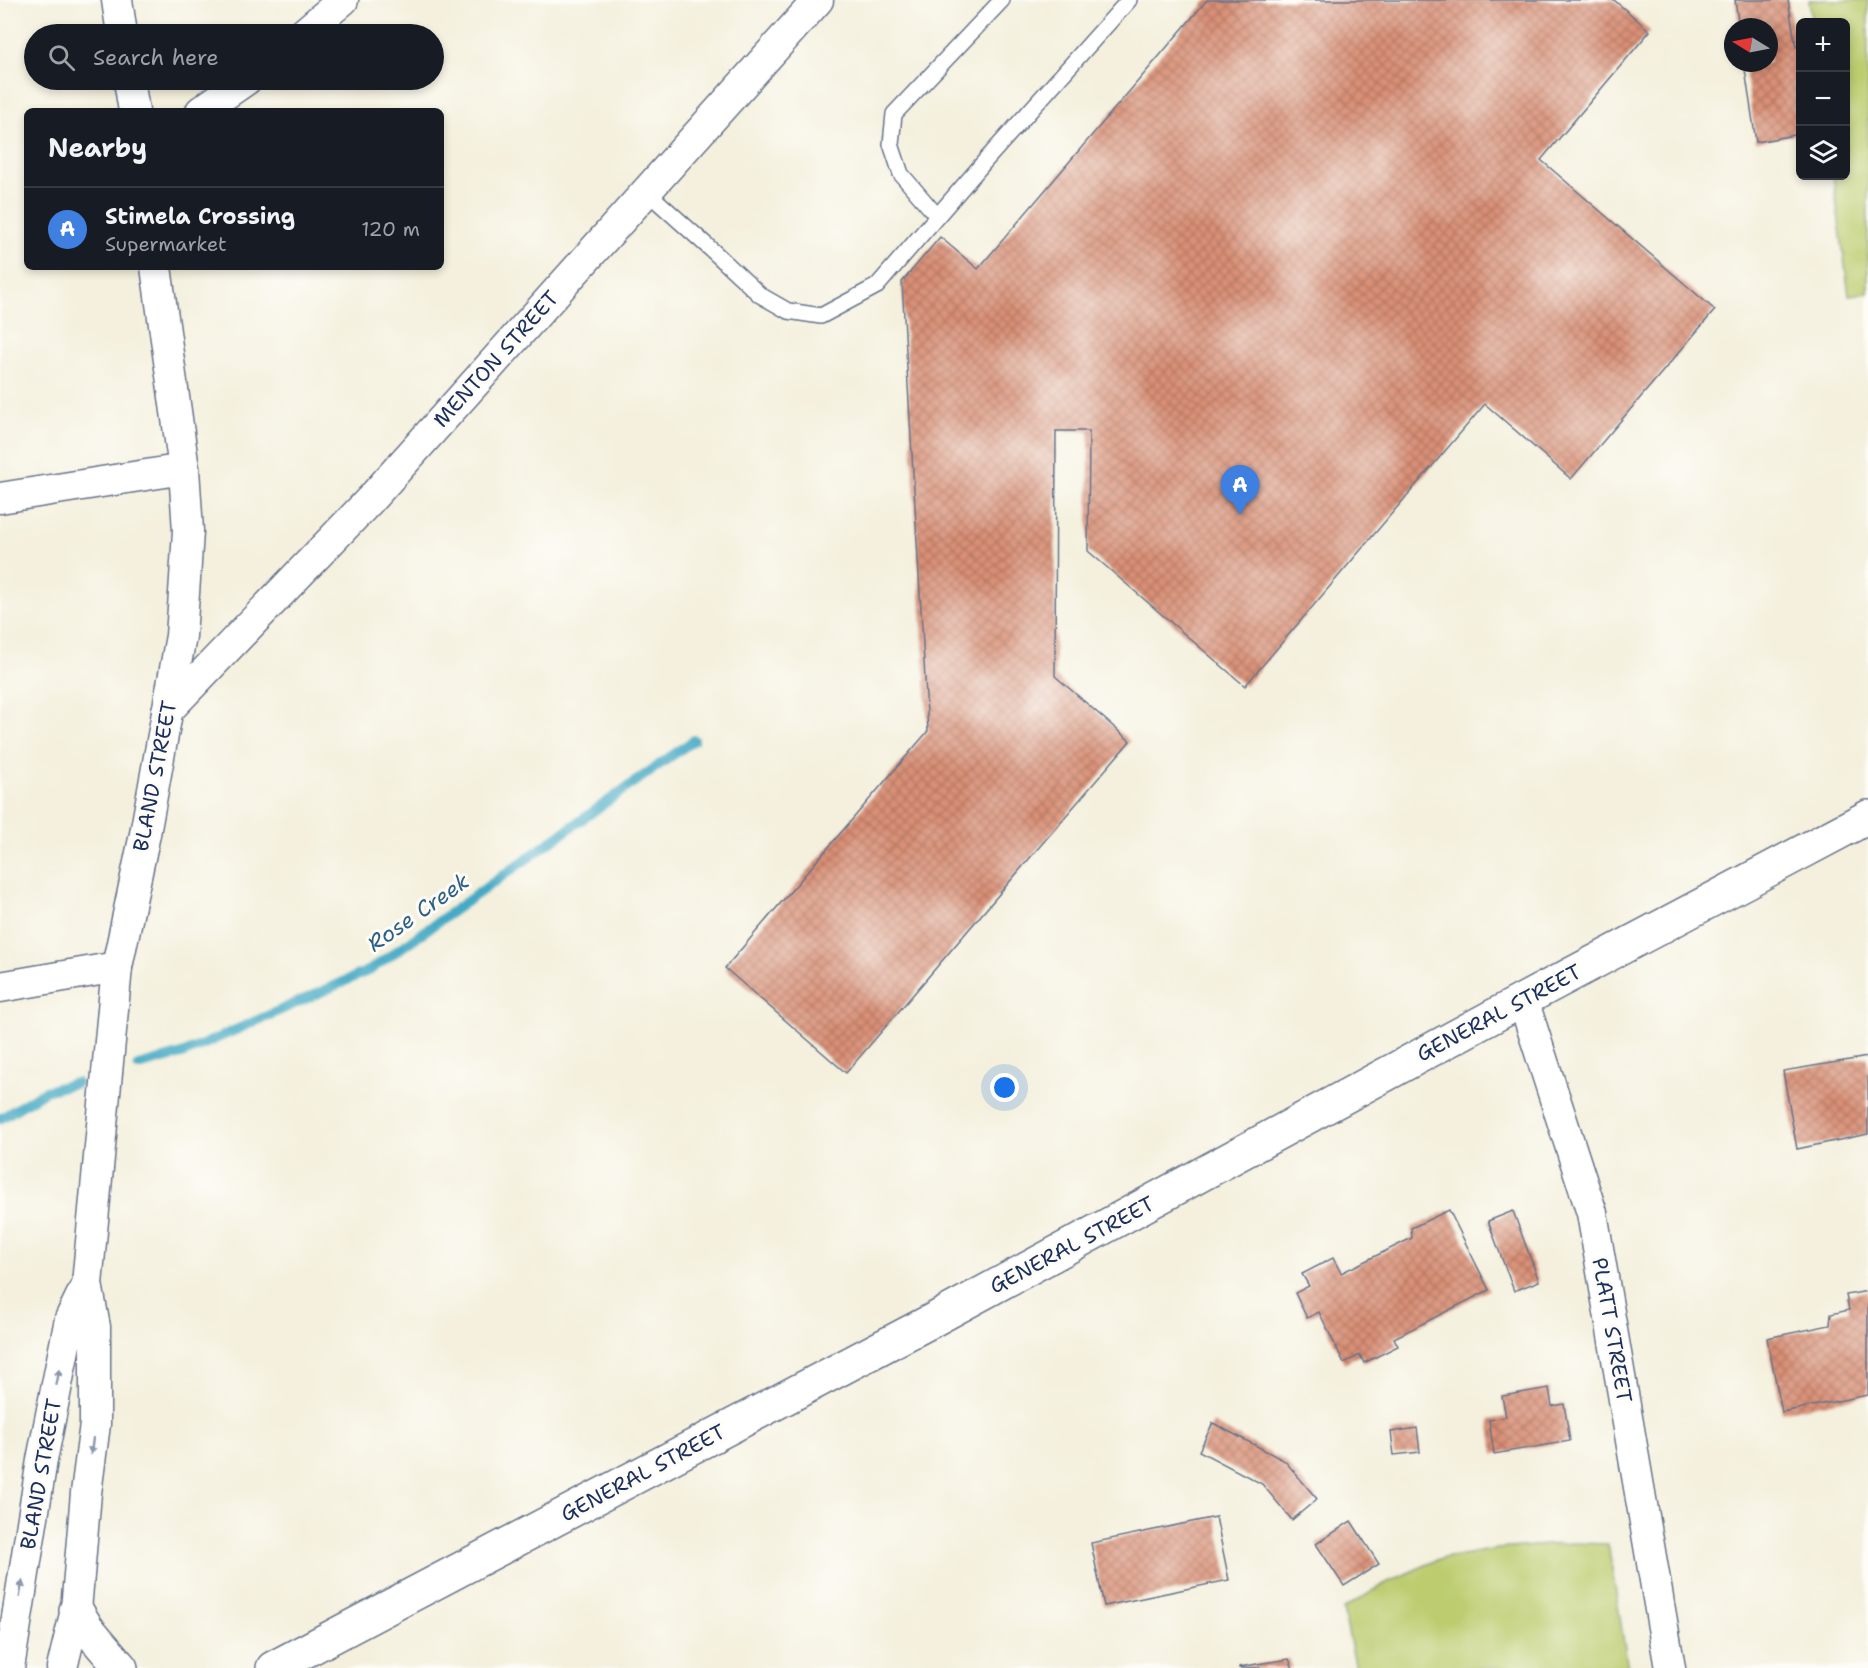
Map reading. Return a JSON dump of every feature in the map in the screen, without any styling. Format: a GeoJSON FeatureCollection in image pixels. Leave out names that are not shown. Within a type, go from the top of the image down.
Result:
{"type":"FeatureCollection","features":[{"type":"Feature","properties":{"kind":"main road","name":"GENERAL STREET"},"geometry":{"type":"LineString","coordinates":[[273,1668],[923,1326],[1523,1000],[1868,817]]}},
{"type":"Feature","properties":{"kind":"main road"},"geometry":{"type":"LineString","coordinates":[[76,1610],[87,1628],[121,1668]]}},
{"type":"Feature","properties":{"kind":"street"},"geometry":{"type":"LineString","coordinates":[[117,0],[121,24]]}},
{"type":"Feature","properties":{"kind":"street"},"geometry":{"type":"LineString","coordinates":[[315,24],[343,0]]}},
{"type":"Feature","properties":{"kind":"street","name":"MENTON STREET"},"geometry":{"type":"LineString","coordinates":[[167,711],[370,500],[818,0]]}},
{"type":"Feature","properties":{"kind":"street"},"geometry":{"type":"LineString","coordinates":[[131,90],[134,108]]}},
{"type":"Feature","properties":{"kind":"street"},"geometry":{"type":"LineString","coordinates":[[205,108],[231,90]]}},
{"type":"Feature","properties":{"kind":"street","name":"BLAND STREET"},"geometry":{"type":"LineString","coordinates":[[62,1668],[76,1610],[86,1493],[95,1424],[95,1327],[87,1284],[117,967],[145,834],[181,636],[186,579],[188,531],[184,469],[156,270]]}},
{"type":"Feature","properties":{"kind":"street"},"geometry":{"type":"LineString","coordinates":[[0,498],[184,469]]}},
{"type":"Feature","properties":{"kind":"street"},"geometry":{"type":"LineString","coordinates":[[0,987],[117,967]]}},
{"type":"Feature","properties":{"kind":"street","name":"PLATT STREET"},"geometry":{"type":"LineString","coordinates":[[1523,1000],[1592,1213],[1670,1668]]}},
{"type":"Feature","properties":{"kind":"street","name":"BLAND STREET"},"geometry":{"type":"LineString","coordinates":[[9,1668],[42,1460],[69,1319],[87,1284]]}},
{"type":"Feature","properties":{"kind":"lane"},"geometry":{"type":"LineString","coordinates":[[937,216],[901,174],[891,144],[894,114],[1002,0]]}},
{"type":"Feature","properties":{"kind":"lane"},"geometry":{"type":"LineString","coordinates":[[646,191],[759,295],[789,311],[821,316],[877,286],[1129,0]]}},
{"type":"Feature","properties":{"kind":"green space"},"geometry":{"type":"Polygon","coordinates":[[[1809,0],[1868,0],[1868,293],[1849,295],[1834,180],[1850,180],[1850,18],[1811,18],[1809,0]]]}},
{"type":"Feature","properties":{"kind":"green space"},"geometry":{"type":"Polygon","coordinates":[[[1572,1543],[1608,1544],[1628,1668],[1356,1668],[1343,1609],[1388,1582],[1439,1559],[1497,1549],[1572,1543]]]}},
{"type":"Feature","properties":{"kind":"building"},"geometry":{"type":"Polygon","coordinates":[[[1207,0],[1614,0],[1650,31],[1541,160],[1715,310],[1571,479],[1485,404],[1245,686],[1088,551],[1089,431],[1056,431],[1055,676],[1130,741],[846,1073],[725,968],[928,731],[902,282],[940,237],[978,269],[1207,0]]]}},
{"type":"Feature","properties":{"kind":"building"},"geometry":{"type":"Polygon","coordinates":[[[1735,0],[1788,0],[1796,47],[1796,135],[1756,142],[1745,72],[1778,72],[1778,18],[1738,18],[1735,0]]]}},
{"type":"Feature","properties":{"kind":"building"},"geometry":{"type":"Polygon","coordinates":[[[1868,1057],[1868,1134],[1797,1149],[1783,1071],[1868,1057]]]}},
{"type":"Feature","properties":{"kind":"building"},"geometry":{"type":"Polygon","coordinates":[[[1449,1210],[1489,1290],[1394,1338],[1398,1346],[1364,1363],[1360,1355],[1344,1363],[1319,1312],[1307,1318],[1295,1293],[1309,1286],[1302,1274],[1333,1258],[1341,1273],[1412,1238],[1411,1228],[1449,1210]]]}},
{"type":"Feature","properties":{"kind":"building"},"geometry":{"type":"Polygon","coordinates":[[[1513,1211],[1539,1281],[1514,1291],[1488,1221],[1513,1211]]]}},
{"type":"Feature","properties":{"kind":"building"},"geometry":{"type":"Polygon","coordinates":[[[1868,1291],[1868,1395],[1782,1412],[1767,1338],[1830,1325],[1831,1314],[1849,1310],[1846,1295],[1868,1291]]]}},
{"type":"Feature","properties":{"kind":"building"},"geometry":{"type":"Polygon","coordinates":[[[1549,1388],[1552,1406],[1564,1404],[1570,1441],[1494,1454],[1489,1420],[1506,1417],[1502,1396],[1549,1388]]]}},
{"type":"Feature","properties":{"kind":"building"},"geometry":{"type":"Polygon","coordinates":[[[1213,1423],[1285,1461],[1317,1499],[1292,1520],[1262,1484],[1199,1451],[1213,1423]]]}},
{"type":"Feature","properties":{"kind":"building"},"geometry":{"type":"Polygon","coordinates":[[[1417,1428],[1420,1452],[1394,1455],[1391,1432],[1417,1428]]]}},
{"type":"Feature","properties":{"kind":"building"},"geometry":{"type":"Polygon","coordinates":[[[1216,1517],[1229,1580],[1104,1606],[1091,1543],[1216,1517]]]}},
{"type":"Feature","properties":{"kind":"building"},"geometry":{"type":"Polygon","coordinates":[[[1351,1521],[1379,1564],[1344,1586],[1316,1544],[1351,1521]]]}},
{"type":"Feature","properties":{"kind":"building"},"geometry":{"type":"Polygon","coordinates":[[[1289,1659],[1293,1668],[1239,1668],[1239,1667],[1289,1659]]]}},
{"type":"Feature","properties":{"kind":"waterway","name":"Rose Creek"},"geometry":{"type":"LineString","coordinates":[[138,1066],[182,1054],[370,970],[694,740]]}},
{"type":"Feature","properties":{"kind":"waterway","name":"Rose Creek"},"geometry":{"type":"LineString","coordinates":[[0,1119],[45,1091],[76,1083]]}},
{"type":"Feature","properties":{"kind":"place","name":"Stimela Crossing"},"geometry":{"type":"Point","coordinates":[1240,515]}}]}
